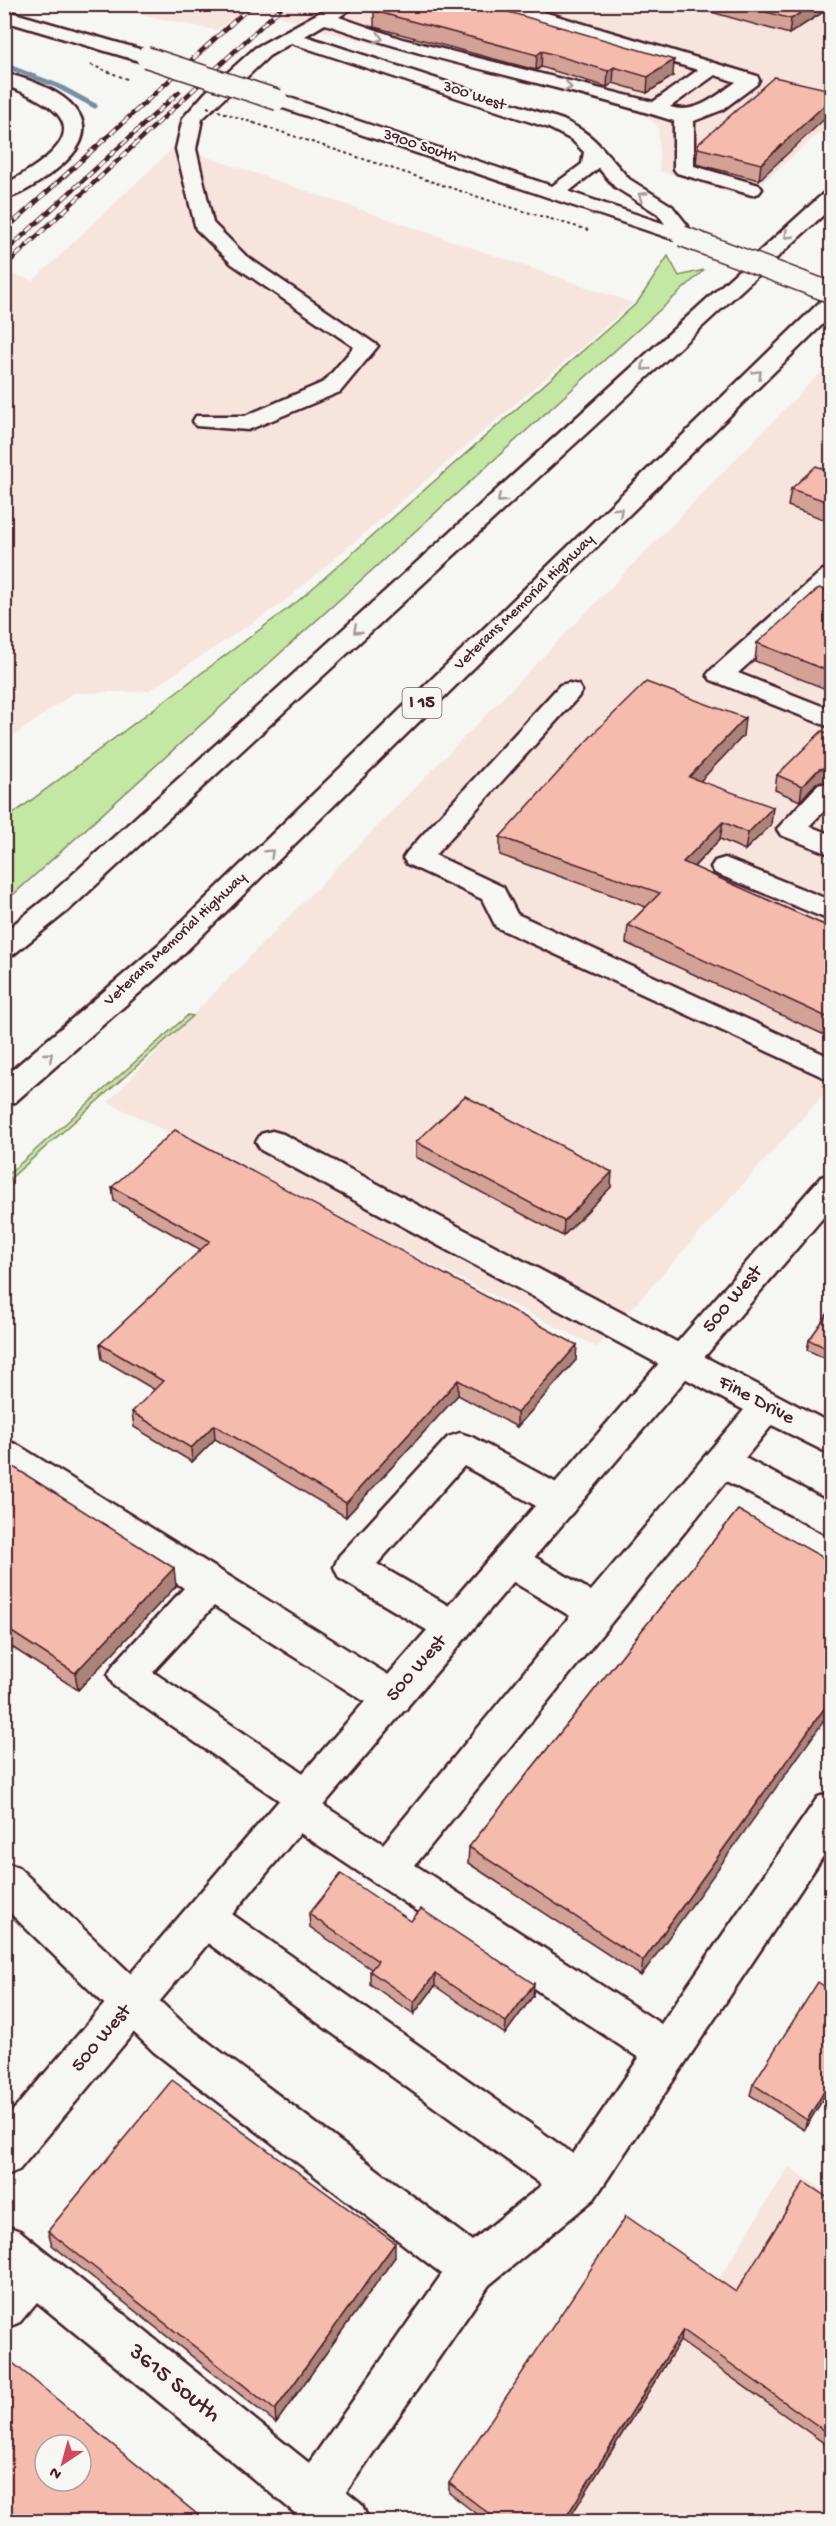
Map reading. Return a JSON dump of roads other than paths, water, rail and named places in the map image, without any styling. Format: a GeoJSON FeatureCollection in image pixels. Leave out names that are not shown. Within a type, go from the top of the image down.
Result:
{"type":"FeatureCollection","features":[{"type":"Feature","properties":{"kind":"main road"},"geometry":{"type":"LineString","coordinates":[[204,421],[248,423],[332,387],[367,346],[238,260],[203,225],[186,149],[193,118],[213,96],[262,52],[349,4]]}},
{"type":"Feature","properties":{"kind":"main road"},"geometry":{"type":"LineString","coordinates":[[324,18],[396,43],[657,108],[684,118],[715,106],[750,80],[496,4]]}},
{"type":"Feature","properties":{"kind":"main road","name":"3900 South"},"geometry":{"type":"LineString","coordinates":[[4,15],[146,57],[555,193],[682,236],[831,293]]}},
{"type":"Feature","properties":{"kind":"main road","name":"300 West"},"geometry":{"type":"LineString","coordinates":[[290,37],[556,124],[579,136],[622,183],[665,210],[678,223],[682,236]]}},
{"type":"Feature","properties":{"kind":"main road"},"geometry":{"type":"LineString","coordinates":[[657,108],[713,68]]}},
{"type":"Feature","properties":{"kind":"main road"},"geometry":{"type":"LineString","coordinates":[[4,78],[50,98],[74,119],[74,130],[68,148],[53,163],[6,190]]}},
{"type":"Feature","properties":{"kind":"main road"},"geometry":{"type":"LineString","coordinates":[[684,118],[684,169],[752,189]]}},
{"type":"Feature","properties":{"kind":"main road"},"geometry":{"type":"LineString","coordinates":[[555,193],[591,166],[594,151]]}},
{"type":"Feature","properties":{"kind":"main road"},"geometry":{"type":"LineString","coordinates":[[4,947],[60,902],[831,196]]}},
{"type":"Feature","properties":{"kind":"main road","name":"Veterans Memorial Highway"},"geometry":{"type":"LineString","coordinates":[[4,1094],[168,952],[831,303]]}},
{"type":"Feature","properties":{"kind":"main road"},"geometry":{"type":"LineString","coordinates":[[828,583],[720,675],[831,720]]}},
{"type":"Feature","properties":{"kind":"main road"},"geometry":{"type":"LineString","coordinates":[[569,691],[417,858],[493,893],[506,920],[831,1071]]}},
{"type":"Feature","properties":{"kind":"main road"},"geometry":{"type":"LineString","coordinates":[[828,791],[791,829],[831,846]]}},
{"type":"Feature","properties":{"kind":"main road"},"geometry":{"type":"LineString","coordinates":[[725,867],[831,912]]}},
{"type":"Feature","properties":{"kind":"main road","name":"Fine Drive"},"geometry":{"type":"LineString","coordinates":[[272,1142],[831,1441]]}},
{"type":"Feature","properties":{"kind":"main road","name":"500 West"},"geometry":{"type":"LineString","coordinates":[[4,2155],[831,1185]]}},
{"type":"Feature","properties":{"kind":"main road"},"geometry":{"type":"LineString","coordinates":[[387,1869],[595,1612],[766,1407]]}},
{"type":"Feature","properties":{"kind":"main road"},"geometry":{"type":"LineString","coordinates":[[453,1627],[352,1567],[460,1447],[560,1503]]}},
{"type":"Feature","properties":{"kind":"main road"},"geometry":{"type":"LineString","coordinates":[[4,1454],[393,1698]]}},
{"type":"Feature","properties":{"kind":"main road"},"geometry":{"type":"LineString","coordinates":[[722,1462],[831,1522]]}},
{"type":"Feature","properties":{"kind":"main road"},"geometry":{"type":"LineString","coordinates":[[510,1561],[595,1612]]}},
{"type":"Feature","properties":{"kind":"main road"},"geometry":{"type":"LineString","coordinates":[[210,1585],[128,1675],[302,1803],[387,1869],[667,2052]]}},
{"type":"Feature","properties":{"kind":"main road"},"geometry":{"type":"LineString","coordinates":[[329,2509],[473,2269],[578,2184],[831,1809]]}},
{"type":"Feature","properties":{"kind":"main road"},"geometry":{"type":"LineString","coordinates":[[4,1880],[169,2038],[473,2269]]}},
{"type":"Feature","properties":{"kind":"main road"},"geometry":{"type":"LineString","coordinates":[[205,1918],[578,2184]]}},
{"type":"Feature","properties":{"kind":"main road"},"geometry":{"type":"LineString","coordinates":[[4,2306],[19,2259]]}},
{"type":"Feature","properties":{"kind":"main road","name":"3615 South"},"geometry":{"type":"LineString","coordinates":[[19,2259],[329,2509]]}},
{"type":"Feature","properties":{"kind":"waterway"},"geometry":{"type":"LineString","coordinates":[[4,65],[58,86],[95,106]]}},
{"type":"Feature","properties":{"kind":"railway"},"geometry":{"type":"LineString","coordinates":[[4,231],[253,4]]}},
{"type":"Feature","properties":{"kind":"railway"},"geometry":{"type":"LineString","coordinates":[[4,267],[285,4]]}},
{"type":"Feature","properties":{"kind":"railway"},"geometry":{"type":"LineString","coordinates":[[4,253],[179,92]]}}]}
